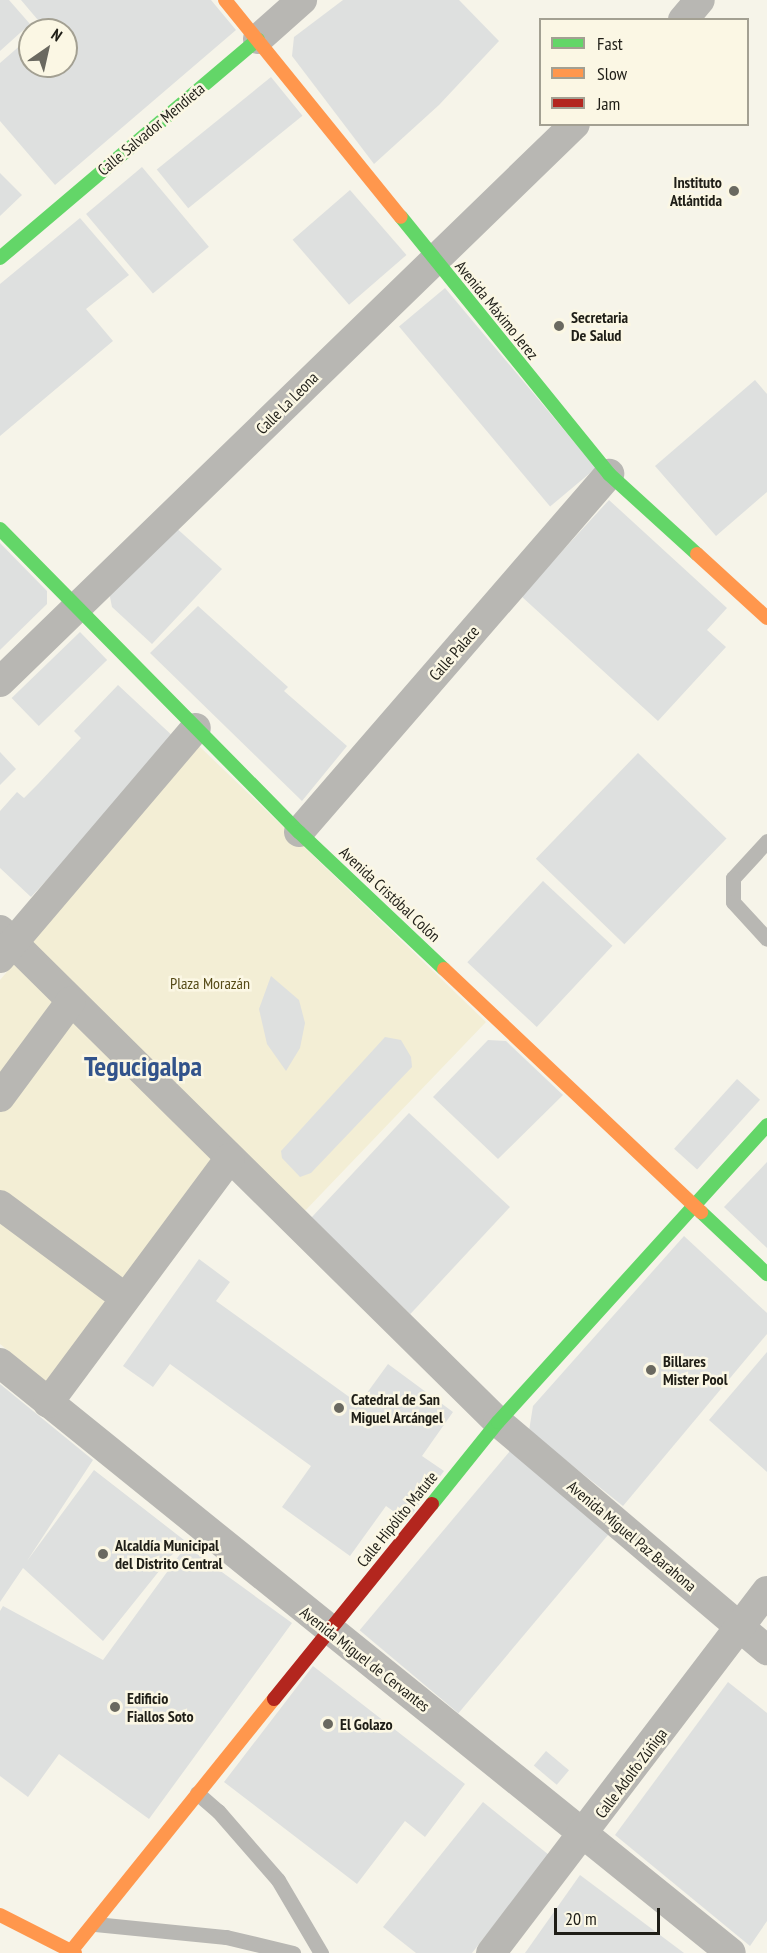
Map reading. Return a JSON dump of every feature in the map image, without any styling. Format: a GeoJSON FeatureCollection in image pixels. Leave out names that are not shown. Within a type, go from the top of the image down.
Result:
{"type":"FeatureCollection","features":[{"type":"Feature","properties":{"kind":"main road","name":"Avenida Máximo Jerez"},"geometry":{"type":"LineString","coordinates":[[225,0],[609,474],[767,618]]}},
{"type":"Feature","properties":{"kind":"main road","name":"Calle Salvador Mendieta"},"geometry":{"type":"LineString","coordinates":[[0,258],[258,39]]}},
{"type":"Feature","properties":{"kind":"main road","name":"Avenida Cristóbal Colón"},"geometry":{"type":"LineString","coordinates":[[0,529],[299,832],[767,1274]]}},
{"type":"Feature","properties":{"kind":"main road","name":"Calle Hipólito Matute"},"geometry":{"type":"LineString","coordinates":[[76,1952],[92,1924],[498,1422],[767,1125]]}},
{"type":"Feature","properties":{"kind":"main road"},"geometry":{"type":"LineString","coordinates":[[0,1915],[76,1952]]}},
{"type":"Feature","properties":{"kind":"street","name":"Calle Salvador Mendieta"},"geometry":{"type":"LineString","coordinates":[[258,39],[302,0]]}},
{"type":"Feature","properties":{"kind":"street"},"geometry":{"type":"LineString","coordinates":[[684,18],[700,0]]}},
{"type":"Feature","properties":{"kind":"street","name":"Calle La Leona"},"geometry":{"type":"LineString","coordinates":[[0,682],[78,609],[434,259],[573,126]]}},
{"type":"Feature","properties":{"kind":"street","name":"Calle Palace"},"geometry":{"type":"LineString","coordinates":[[299,832],[609,474]]}},
{"type":"Feature","properties":{"kind":"street"},"geometry":{"type":"LineString","coordinates":[[4,944],[196,728]]}},
{"type":"Feature","properties":{"kind":"street","name":"Avenida Miguel Paz Barahona"},"geometry":{"type":"LineString","coordinates":[[4,944],[71,1001],[498,1422],[767,1650]]}},
{"type":"Feature","properties":{"kind":"street"},"geometry":{"type":"LineString","coordinates":[[0,1096],[71,1001]]}},
{"type":"Feature","properties":{"kind":"street"},"geometry":{"type":"LineString","coordinates":[[48,1403],[230,1158]]}},
{"type":"Feature","properties":{"kind":"street"},"geometry":{"type":"LineString","coordinates":[[0,1205],[125,1298]]}},
{"type":"Feature","properties":{"kind":"street","name":"Avenida Miguel de Cervantes"},"geometry":{"type":"LineString","coordinates":[[0,1363],[328,1630],[586,1833],[731,1953]]}},
{"type":"Feature","properties":{"kind":"street","name":"Calle Adolfo Zúñiga"},"geometry":{"type":"LineString","coordinates":[[491,1953],[586,1833],[767,1591]]}},
{"type":"Feature","properties":{"kind":"lane"},"geometry":{"type":"LineString","coordinates":[[767,841],[733,878],[734,902],[767,939]]}},
{"type":"Feature","properties":{"kind":"lane"},"geometry":{"type":"LineString","coordinates":[[197,1793],[218,1811],[278,1880],[321,1953]]}},
{"type":"Feature","properties":{"kind":"lane"},"geometry":{"type":"LineString","coordinates":[[92,1924],[216,1935],[293,1953]]}},
{"type":"Feature","properties":{"kind":"green space","name":"Plaza Morazán"},"geometry":{"type":"Polygon","coordinates":[[[198,745],[486,1022],[301,1215],[226,1145],[49,1384],[0,1344],[0,980],[198,745]]]}},
{"type":"Feature","properties":{"kind":"building"},"geometry":{"type":"Polygon","coordinates":[[[0,0],[9,0],[25,18],[18,18],[18,35],[0,51],[0,0]]]}},
{"type":"Feature","properties":{"kind":"building"},"geometry":{"type":"Polygon","coordinates":[[[21,0],[211,0],[236,30],[55,185],[0,121],[0,63],[18,47],[18,78],[78,78],[78,18],[36,18],[21,0]]]}},
{"type":"Feature","properties":{"kind":"building"},"geometry":{"type":"Polygon","coordinates":[[[343,0],[459,0],[499,41],[439,105],[374,164],[292,56],[294,37],[343,0]]]}},
{"type":"Feature","properties":{"kind":"building"},"geometry":{"type":"Polygon","coordinates":[[[271,77],[302,116],[188,208],[157,170],[271,77]]]}},
{"type":"Feature","properties":{"kind":"building"},"geometry":{"type":"Polygon","coordinates":[[[142,167],[209,247],[153,294],[86,214],[142,167]]]}},
{"type":"Feature","properties":{"kind":"building"},"geometry":{"type":"Polygon","coordinates":[[[0,173],[22,195],[0,216],[0,173]]]}},
{"type":"Feature","properties":{"kind":"building"},"geometry":{"type":"Polygon","coordinates":[[[350,190],[406,255],[349,305],[293,240],[350,190]]]}},
{"type":"Feature","properties":{"kind":"building"},"geometry":{"type":"Polygon","coordinates":[[[80,218],[129,275],[86,309],[113,341],[0,436],[0,284],[80,218]]]}},
{"type":"Feature","properties":{"kind":"building"},"geometry":{"type":"Polygon","coordinates":[[[445,288],[596,468],[550,507],[399,327],[445,288]]]}},
{"type":"Feature","properties":{"kind":"building"},"geometry":{"type":"Polygon","coordinates":[[[755,380],[767,394],[767,492],[716,536],[655,466],[755,380]]]}},
{"type":"Feature","properties":{"kind":"building"},"geometry":{"type":"Polygon","coordinates":[[[609,500],[727,608],[707,630],[726,647],[658,721],[521,596],[609,500]]]}},
{"type":"Feature","properties":{"kind":"building"},"geometry":{"type":"Polygon","coordinates":[[[174,526],[222,569],[152,644],[112,607],[108,587],[174,526]]]}},
{"type":"Feature","properties":{"kind":"building"},"geometry":{"type":"Polygon","coordinates":[[[0,543],[47,591],[47,604],[0,650],[0,543]]]}},
{"type":"Feature","properties":{"kind":"building"},"geometry":{"type":"Polygon","coordinates":[[[198,606],[288,687],[284,691],[347,746],[302,801],[150,653],[198,606]]]}},
{"type":"Feature","properties":{"kind":"building"},"geometry":{"type":"Polygon","coordinates":[[[80,632],[107,660],[39,726],[12,698],[80,632]]]}},
{"type":"Feature","properties":{"kind":"building"},"geometry":{"type":"Polygon","coordinates":[[[118,685],[177,740],[31,897],[0,868],[0,811],[17,792],[24,798],[38,784],[81,738],[74,731],[118,685]]]}},
{"type":"Feature","properties":{"kind":"building"},"geometry":{"type":"Polygon","coordinates":[[[0,752],[16,769],[0,785],[0,752]]]}},
{"type":"Feature","properties":{"kind":"building"},"geometry":{"type":"Polygon","coordinates":[[[638,753],[726,838],[624,944],[536,859],[638,753]]]}},
{"type":"Feature","properties":{"kind":"building"},"geometry":{"type":"Polygon","coordinates":[[[543,881],[612,946],[537,1027],[467,962],[543,881]]]}},
{"type":"Feature","properties":{"kind":"building"},"geometry":{"type":"Polygon","coordinates":[[[271,976],[299,1000],[305,1023],[300,1048],[286,1071],[267,1044],[259,1009],[271,976]]]}},
{"type":"Feature","properties":{"kind":"building"},"geometry":{"type":"Polygon","coordinates":[[[385,1037],[401,1040],[411,1057],[412,1067],[311,1173],[300,1177],[282,1158],[281,1151],[385,1037]]]}},
{"type":"Feature","properties":{"kind":"building"},"geometry":{"type":"Polygon","coordinates":[[[488,1040],[506,1041],[563,1095],[498,1159],[433,1097],[488,1040]]]}},
{"type":"Feature","properties":{"kind":"building"},"geometry":{"type":"Polygon","coordinates":[[[737,1079],[760,1100],[697,1170],[674,1149],[737,1079]]]}},
{"type":"Feature","properties":{"kind":"building"},"geometry":{"type":"Polygon","coordinates":[[[409,1113],[510,1207],[410,1314],[309,1220],[409,1113]]]}},
{"type":"Feature","properties":{"kind":"building"},"geometry":{"type":"Polygon","coordinates":[[[767,1162],[767,1248],[724,1207],[767,1162]]]}},
{"type":"Feature","properties":{"kind":"building","name":"Billares Mister Pool"},"geometry":{"type":"Polygon","coordinates":[[[684,1236],[767,1313],[767,1334],[623,1506],[529,1431],[533,1406],[684,1236]]]}},
{"type":"Feature","properties":{"kind":"building","name":"Catedral de San Miguel Arcángel"},"geometry":{"type":"Polygon","coordinates":[[[199,1259],[230,1282],[216,1301],[359,1404],[388,1364],[453,1412],[422,1456],[444,1471],[407,1521],[386,1506],[350,1556],[282,1507],[311,1466],[170,1364],[153,1387],[123,1366],[199,1259]]]}},
{"type":"Feature","properties":{"kind":"building"},"geometry":{"type":"Polygon","coordinates":[[[767,1352],[767,1472],[709,1420],[767,1352]]]}},
{"type":"Feature","properties":{"kind":"building"},"geometry":{"type":"Polygon","coordinates":[[[0,1384],[93,1460],[27,1561],[94,1470],[184,1540],[103,1641],[23,1568],[0,1602],[0,1384]]]}},
{"type":"Feature","properties":{"kind":"building"},"geometry":{"type":"Polygon","coordinates":[[[510,1451],[609,1534],[458,1713],[360,1630],[510,1451]]]}},
{"type":"Feature","properties":{"kind":"building","name":"Edificio Fiallos Soto"},"geometry":{"type":"Polygon","coordinates":[[[186,1546],[292,1623],[149,1819],[59,1754],[28,1797],[0,1776],[0,1611],[3,1606],[103,1660],[186,1546]]]}},
{"type":"Feature","properties":{"kind":"building","name":"El Golazo"},"geometry":{"type":"Polygon","coordinates":[[[313,1666],[465,1784],[425,1837],[405,1821],[357,1884],[224,1782],[313,1666]]]}},
{"type":"Feature","properties":{"kind":"building"},"geometry":{"type":"Polygon","coordinates":[[[728,1682],[767,1713],[767,1921],[750,1946],[615,1835],[728,1682]]]}},
{"type":"Feature","properties":{"kind":"building"},"geometry":{"type":"Polygon","coordinates":[[[546,1751],[569,1770],[557,1785],[534,1766],[546,1751]]]}},
{"type":"Feature","properties":{"kind":"building"},"geometry":{"type":"Polygon","coordinates":[[[483,1802],[549,1855],[472,1953],[416,1953],[383,1927],[483,1802]]]}},
{"type":"Feature","properties":{"kind":"building"},"geometry":{"type":"Polygon","coordinates":[[[580,1875],[684,1953],[525,1953],[580,1875]]]}},
{"type":"Feature","properties":{"kind":"traffic: fast"},"geometry":{"type":"LineString","coordinates":[[0,258],[258,39]]}},
{"type":"Feature","properties":{"kind":"traffic: fast"},"geometry":{"type":"LineString","coordinates":[[401,217],[609,474],[697,554]]}},
{"type":"Feature","properties":{"kind":"traffic: fast"},"geometry":{"type":"LineString","coordinates":[[0,529],[299,832],[444,969]]}},
{"type":"Feature","properties":{"kind":"traffic: fast"},"geometry":{"type":"LineString","coordinates":[[432,1504],[498,1422],[767,1125]]}},
{"type":"Feature","properties":{"kind":"traffic: fast"},"geometry":{"type":"LineString","coordinates":[[701,1212],[767,1274]]}},
{"type":"Feature","properties":{"kind":"traffic: slow"},"geometry":{"type":"LineString","coordinates":[[225,0],[401,217]]}},
{"type":"Feature","properties":{"kind":"traffic: slow"},"geometry":{"type":"LineString","coordinates":[[697,554],[767,618]]}},
{"type":"Feature","properties":{"kind":"traffic: slow"},"geometry":{"type":"LineString","coordinates":[[444,969],[701,1212]]}},
{"type":"Feature","properties":{"kind":"traffic: slow"},"geometry":{"type":"LineString","coordinates":[[72,1950],[274,1699]]}},
{"type":"Feature","properties":{"kind":"traffic: slow"},"geometry":{"type":"LineString","coordinates":[[0,1915],[75,1953]]}},
{"type":"Feature","properties":{"kind":"traffic: jam"},"geometry":{"type":"LineString","coordinates":[[274,1699],[432,1504]]}},
{"type":"Feature","properties":{"kind":"place","name":"Instituto Atlántida"},"geometry":{"type":"Point","coordinates":[734,191]}},
{"type":"Feature","properties":{"kind":"place","name":"Secretaria De Salud"},"geometry":{"type":"Point","coordinates":[559,326]}},
{"type":"Feature","properties":{"kind":"place","name":"Billares Mister Pool"},"geometry":{"type":"Point","coordinates":[651,1370]}},
{"type":"Feature","properties":{"kind":"place","name":"Catedral de San Miguel Arcángel"},"geometry":{"type":"Point","coordinates":[339,1408]}},
{"type":"Feature","properties":{"kind":"place","name":"Alcaldía Municipal del Distrito Central"},"geometry":{"type":"Point","coordinates":[103,1554]}},
{"type":"Feature","properties":{"kind":"place","name":"Edificio Fiallos Soto"},"geometry":{"type":"Point","coordinates":[115,1707]}},
{"type":"Feature","properties":{"kind":"place","name":"El Golazo"},"geometry":{"type":"Point","coordinates":[328,1724]}},
{"type":"Feature","properties":{"kind":"district","name":"Tegucigalpa"},"geometry":{"type":"Point","coordinates":[143,1066]}}]}
